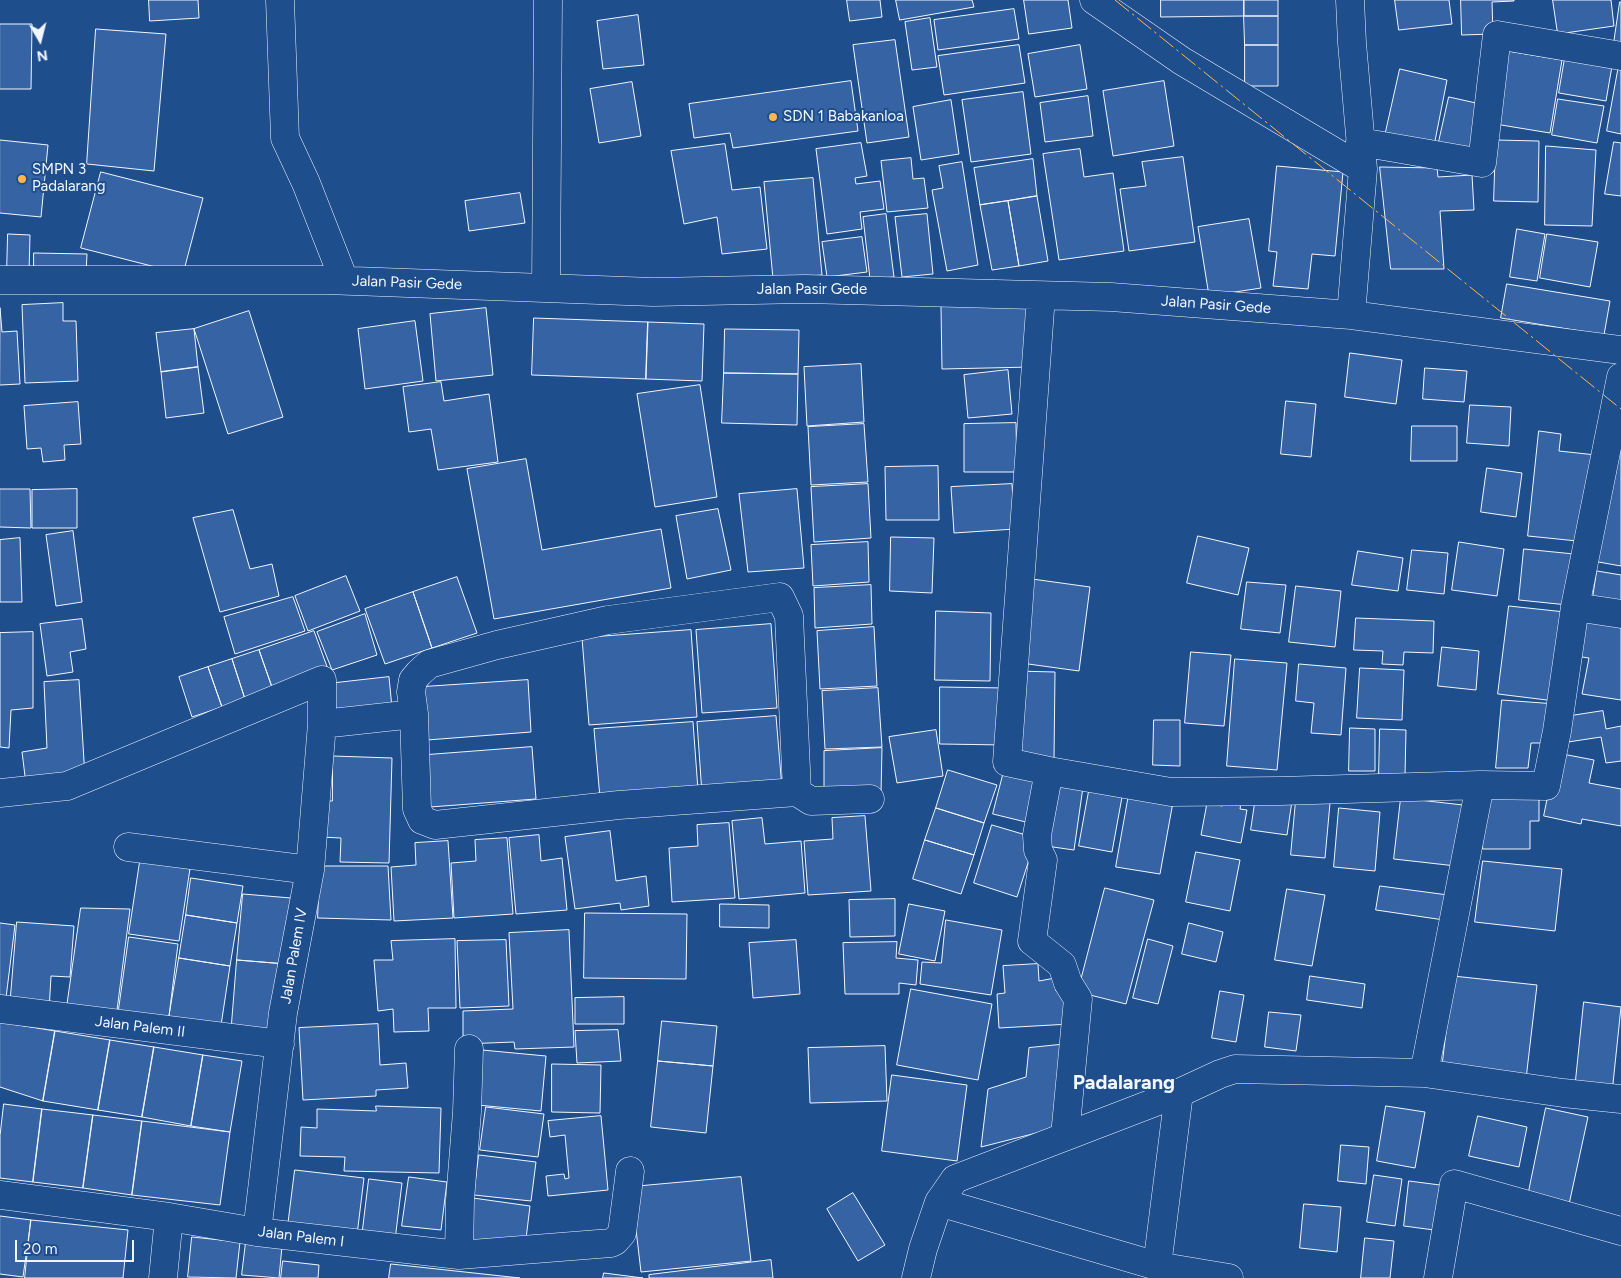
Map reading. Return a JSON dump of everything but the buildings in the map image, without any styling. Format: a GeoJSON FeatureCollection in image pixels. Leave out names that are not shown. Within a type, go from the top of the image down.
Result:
{"type":"FeatureCollection","features":[{"type":"Feature","properties":{"kind":"street"},"geometry":{"type":"LineString","coordinates":[[280,0],[285,138],[306,183],[344,280]]}},
{"type":"Feature","properties":{"kind":"street"},"geometry":{"type":"LineString","coordinates":[[546,288],[548,0]]}},
{"type":"Feature","properties":{"kind":"street"},"geometry":{"type":"LineString","coordinates":[[1094,0],[1182,61],[1363,169]]}},
{"type":"Feature","properties":{"kind":"street"},"geometry":{"type":"LineString","coordinates":[[1350,0],[1363,169],[1351,315]]}},
{"type":"Feature","properties":{"kind":"street"},"geometry":{"type":"LineString","coordinates":[[1360,142],[1482,164],[1497,35],[1621,56]]}},
{"type":"Feature","properties":{"kind":"street","name":"Jalan Pasir Gede"},"geometry":{"type":"LineString","coordinates":[[0,280],[344,280],[653,292],[805,289],[1111,297],[1351,315],[1621,350]]}},
{"type":"Feature","properties":{"kind":"street"},"geometry":{"type":"LineString","coordinates":[[1041,296],[1007,762],[1171,792],[1480,785],[1546,786],[1557,731],[1575,607],[1621,377]]}},
{"type":"Feature","properties":{"kind":"street"},"geometry":{"type":"LineString","coordinates":[[797,792],[789,616],[780,597],[608,620],[497,645],[429,664],[413,680],[411,692],[414,714],[417,809],[422,820],[435,825],[619,805],[797,792],[811,801],[870,798]]}},
{"type":"Feature","properties":{"kind":"street"},"geometry":{"type":"LineString","coordinates":[[1575,607],[1621,614]]}},
{"type":"Feature","properties":{"kind":"street","name":"Jalan Palem IV"},"geometry":{"type":"LineString","coordinates":[[0,793],[67,786],[322,680],[322,724],[310,870],[283,1013],[257,1232]]}},
{"type":"Feature","properties":{"kind":"street"},"geometry":{"type":"LineString","coordinates":[[322,724],[414,714]]}},
{"type":"Feature","properties":{"kind":"street"},"geometry":{"type":"LineString","coordinates":[[1049,771],[1037,835],[1038,850],[1043,860],[1032,941],[1062,965],[1068,983],[1078,999],[1065,1136]]}},
{"type":"Feature","properties":{"kind":"street"},"geometry":{"type":"LineString","coordinates":[[1424,1073],[1480,785]]}},
{"type":"Feature","properties":{"kind":"street"},"geometry":{"type":"LineString","coordinates":[[128,847],[310,870]]}},
{"type":"Feature","properties":{"kind":"street","name":"Jalan Palem II"},"geometry":{"type":"LineString","coordinates":[[0,1009],[280,1044]]}},
{"type":"Feature","properties":{"kind":"street"},"geometry":{"type":"LineString","coordinates":[[459,1255],[460,1200],[467,1112],[469,1049]]}},
{"type":"Feature","properties":{"kind":"street"},"geometry":{"type":"LineString","coordinates":[[916,1278],[939,1202],[955,1179],[1236,1069],[1424,1073],[1621,1099]]}},
{"type":"Feature","properties":{"kind":"street"},"geometry":{"type":"LineString","coordinates":[[1157,1266],[1178,1093]]}},
{"type":"Feature","properties":{"kind":"street","name":"Jalan Palem I"},"geometry":{"type":"LineString","coordinates":[[0,1195],[168,1217],[257,1232],[459,1255],[611,1243],[622,1233],[630,1171]]}},
{"type":"Feature","properties":{"kind":"street"},"geometry":{"type":"LineString","coordinates":[[1438,1278],[1454,1184],[1621,1231]]}},
{"type":"Feature","properties":{"kind":"street"},"geometry":{"type":"LineString","coordinates":[[939,1202],[1157,1266],[1229,1278]]}},
{"type":"Feature","properties":{"kind":"street"},"geometry":{"type":"LineString","coordinates":[[163,1278],[168,1217]]}},
{"type":"Feature","properties":{"kind":"power"},"geometry":{"type":"LineString","coordinates":[[1115,0],[1621,409]]}},
{"type":"Feature","properties":{"kind":"place","name":"SDN 1 Babakanloa"},"geometry":{"type":"Point","coordinates":[773,117]}},
{"type":"Feature","properties":{"kind":"place","name":"SMPN 3 Padalarang"},"geometry":{"type":"Point","coordinates":[22,179]}},
{"type":"Feature","properties":{"kind":"district","name":"Padalarang"},"geometry":{"type":"Point","coordinates":[1124,1083]}}]}
